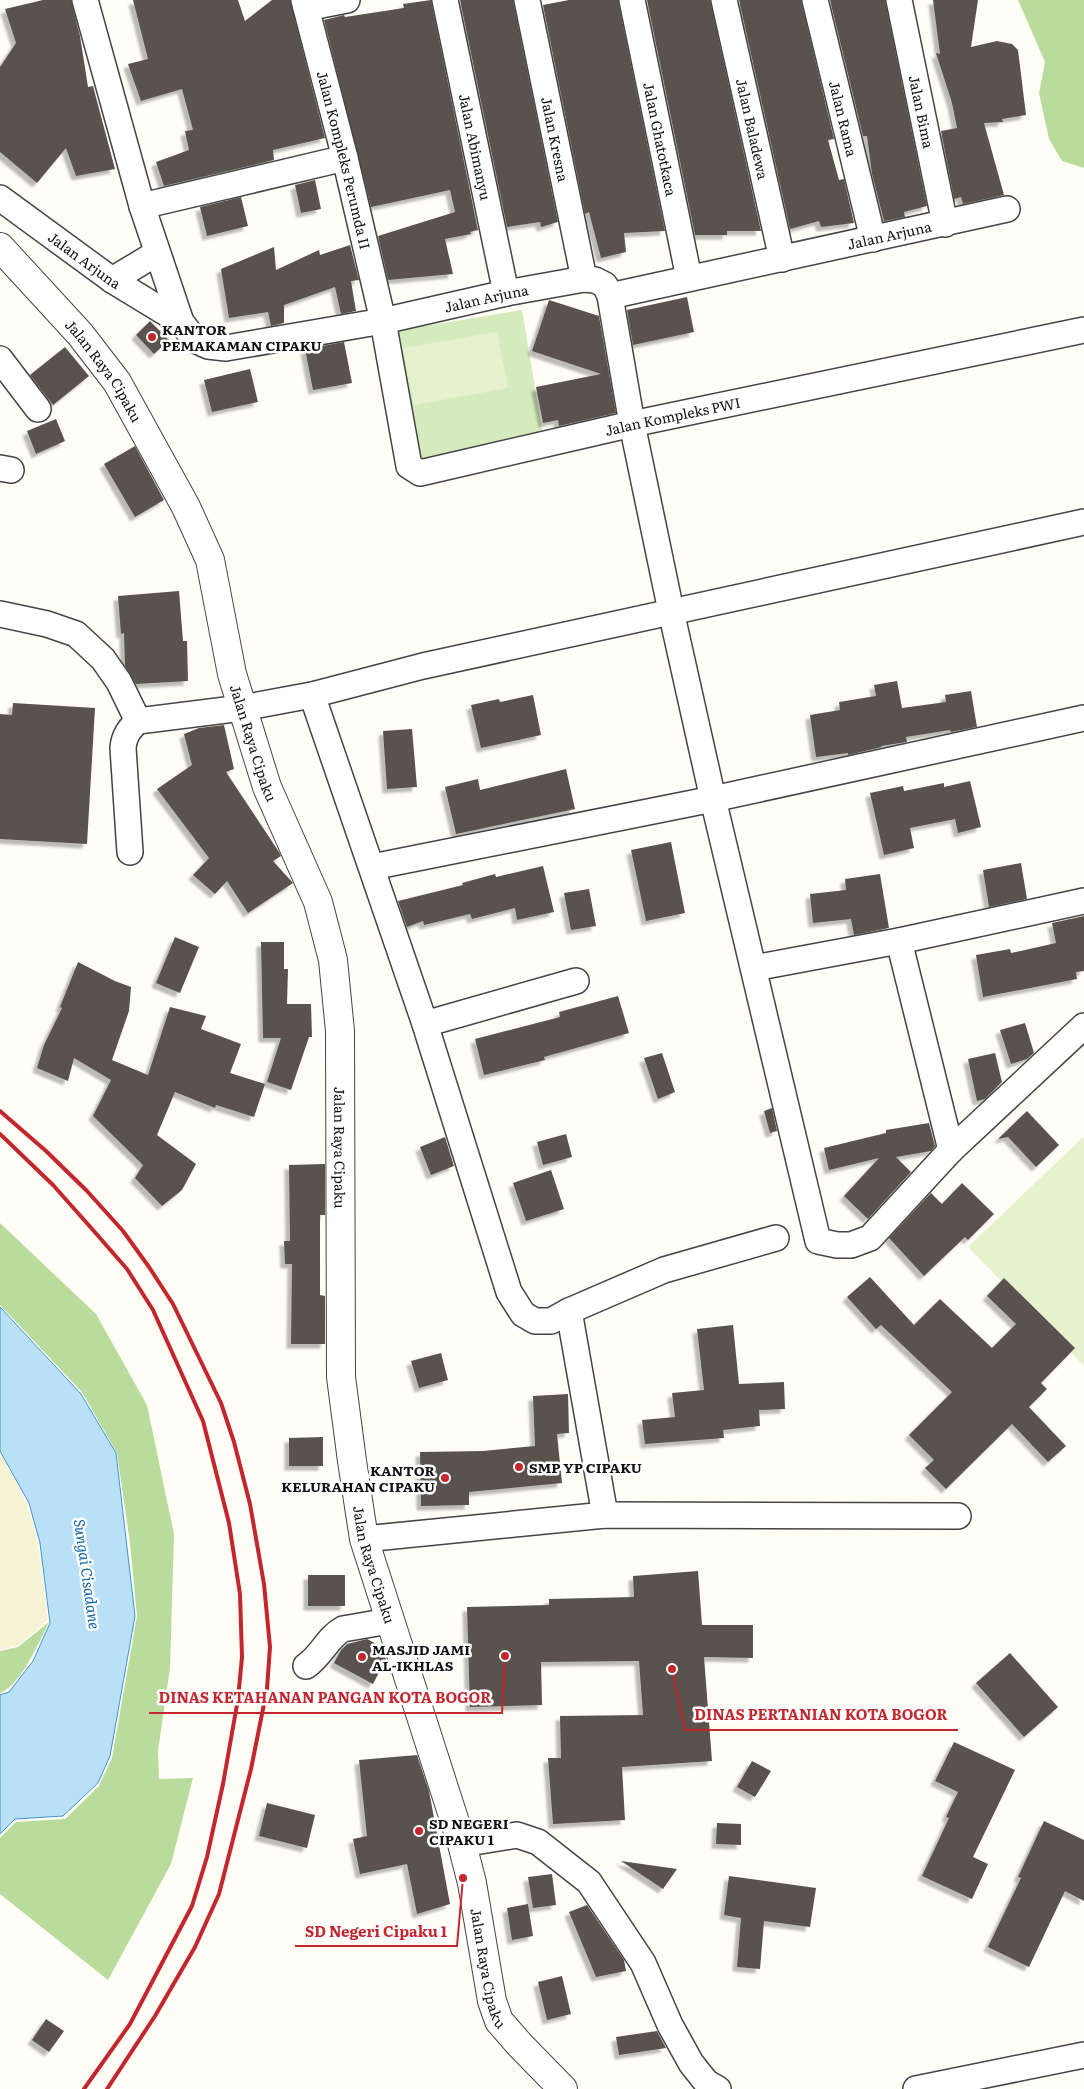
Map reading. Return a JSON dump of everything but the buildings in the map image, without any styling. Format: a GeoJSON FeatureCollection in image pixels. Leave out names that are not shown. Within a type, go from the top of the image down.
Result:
{"type":"FeatureCollection","features":[{"type":"Feature","properties":{"kind":"street"},"geometry":{"type":"LineString","coordinates":[[85,0],[142,206],[180,322]]}},
{"type":"Feature","properties":{"kind":"street"},"geometry":{"type":"LineString","coordinates":[[305,4],[347,0]]}},
{"type":"Feature","properties":{"kind":"street","name":"Jalan Abimanyu"},"geometry":{"type":"LineString","coordinates":[[445,0],[506,292]]}},
{"type":"Feature","properties":{"kind":"street","name":"Jalan Kresna"},"geometry":{"type":"LineString","coordinates":[[527,0],[584,279]]}},
{"type":"Feature","properties":{"kind":"street","name":"Jalan Ghatotkaca"},"geometry":{"type":"LineString","coordinates":[[632,0],[689,278]]}},
{"type":"Feature","properties":{"kind":"street","name":"Jalan Baladewa"},"geometry":{"type":"LineString","coordinates":[[724,0],[782,259]]}},
{"type":"Feature","properties":{"kind":"street","name":"Jalan Rama"},"geometry":{"type":"LineString","coordinates":[[815,0],[873,239]]}},
{"type":"Feature","properties":{"kind":"street","name":"Jalan Bima"},"geometry":{"type":"LineString","coordinates":[[899,0],[945,224]]}},
{"type":"Feature","properties":{"kind":"street","name":"Jalan Kompleks Perumda II"},"geometry":{"type":"LineString","coordinates":[[305,4],[345,158],[382,321]]}},
{"type":"Feature","properties":{"kind":"street"},"geometry":{"type":"LineString","coordinates":[[142,206],[345,158]]}},
{"type":"Feature","properties":{"kind":"street","name":"Jalan Arjuna"},"geometry":{"type":"LineString","coordinates":[[0,198],[112,280],[180,322],[195,340],[208,346],[226,348],[382,321],[506,292],[584,279],[595,280],[605,284],[610,296],[1007,210]]}},
{"type":"Feature","properties":{"kind":"street","name":"Jalan Raya Cipaku"},"geometry":{"type":"LineString","coordinates":[[0,247],[80,334],[117,382],[186,507],[210,560],[232,674],[267,787],[318,902],[333,960],[340,1031],[341,1377],[364,1539],[462,1844],[472,1883],[492,2001],[498,2021],[563,2089]]}},
{"type":"Feature","properties":{"kind":"street"},"geometry":{"type":"LineString","coordinates":[[112,280],[157,253]]}},
{"type":"Feature","properties":{"kind":"street"},"geometry":{"type":"LineString","coordinates":[[610,296],[632,424],[671,611],[713,799],[818,1241],[837,1245],[851,1245],[870,1238],[952,1150],[1084,1026]]}},
{"type":"Feature","properties":{"kind":"street","name":"Jalan Kompleks PWI"},"geometry":{"type":"LineString","coordinates":[[382,321],[409,466],[420,472],[632,424],[1084,330]]}},
{"type":"Feature","properties":{"kind":"street"},"geometry":{"type":"LineString","coordinates":[[0,359],[38,409]]}},
{"type":"Feature","properties":{"kind":"street"},"geometry":{"type":"LineString","coordinates":[[130,852],[123,748],[124,739],[138,721],[242,708],[312,695],[423,666],[1084,522]]}},
{"type":"Feature","properties":{"kind":"street"},"geometry":{"type":"LineString","coordinates":[[0,614],[47,624],[76,634],[103,659],[120,682],[138,721]]}},
{"type":"Feature","properties":{"kind":"street"},"geometry":{"type":"LineString","coordinates":[[312,695],[425,1024],[509,1292],[523,1314],[535,1321],[551,1321],[569,1311],[664,1270],[776,1238]]}},
{"type":"Feature","properties":{"kind":"street"},"geometry":{"type":"LineString","coordinates":[[372,867],[713,799],[1084,718]]}},
{"type":"Feature","properties":{"kind":"street"},"geometry":{"type":"LineString","coordinates":[[754,968],[899,942],[1084,901]]}},
{"type":"Feature","properties":{"kind":"street"},"geometry":{"type":"LineString","coordinates":[[899,942],[952,1150]]}},
{"type":"Feature","properties":{"kind":"street"},"geometry":{"type":"LineString","coordinates":[[425,1024],[576,980]]}},
{"type":"Feature","properties":{"kind":"street"},"geometry":{"type":"LineString","coordinates":[[569,1311],[605,1515]]}},
{"type":"Feature","properties":{"kind":"street"},"geometry":{"type":"LineString","coordinates":[[364,1539],[605,1515],[958,1516]]}},
{"type":"Feature","properties":{"kind":"street"},"geometry":{"type":"LineString","coordinates":[[306,1666],[343,1629],[389,1621]]}},
{"type":"Feature","properties":{"kind":"street"},"geometry":{"type":"LineString","coordinates":[[462,1844],[518,1835],[538,1842],[589,1882],[643,1963],[670,2025],[691,2063],[706,2082],[718,2089]]}},
{"type":"Feature","properties":{"kind":"street"},"geometry":{"type":"LineString","coordinates":[[916,2089],[1084,2055]]}},
{"type":"Feature","properties":{"kind":"shaded area"},"geometry":{"type":"Polygon","coordinates":[[[0,1452],[27,1504],[38,1543],[48,1620],[19,1645],[0,1650],[0,1452]]]}},
{"type":"Feature","properties":{"kind":"green space"},"geometry":{"type":"Polygon","coordinates":[[[1018,0],[1084,0],[1084,168],[1062,161],[1049,139],[1039,93],[1045,62],[1018,0]]]}},
{"type":"Feature","properties":{"kind":"green space"},"geometry":{"type":"Polygon","coordinates":[[[522,310],[544,442],[410,466],[383,333],[522,310]]]}},
{"type":"Feature","properties":{"kind":"green space"},"geometry":{"type":"Polygon","coordinates":[[[497,332],[508,388],[414,405],[403,348],[497,332]]]}},
{"type":"Feature","properties":{"kind":"green space"},"geometry":{"type":"Polygon","coordinates":[[[1084,1136],[1084,1366],[968,1247],[1084,1136]]]}},
{"type":"Feature","properties":{"kind":"green space"},"geometry":{"type":"Polygon","coordinates":[[[0,1223],[96,1314],[147,1405],[174,1534],[170,1668],[158,1751],[159,1779],[193,1778],[171,1864],[108,1980],[0,1894],[0,1838],[16,1822],[65,1819],[99,1786],[112,1758],[137,1616],[130,1543],[117,1453],[82,1392],[0,1305],[0,1223]]]}},
{"type":"Feature","properties":{"kind":"green space"},"geometry":{"type":"Polygon","coordinates":[[[49,1622],[22,1672],[8,1688],[0,1693],[0,1651],[18,1647],[49,1622]]]}},
{"type":"Feature","properties":{"kind":"water","name":"Sungai Cisadane"},"geometry":{"type":"Polygon","coordinates":[[[0,1307],[81,1394],[116,1453],[135,1616],[110,1756],[98,1783],[63,1816],[15,1819],[0,1834],[0,1695],[9,1692],[33,1661],[50,1623],[40,1543],[29,1503],[0,1451],[0,1307]]]}},
{"type":"Feature","properties":{"kind":"railway"},"geometry":{"type":"LineString","coordinates":[[0,1111],[46,1151],[87,1191],[123,1231],[173,1304],[221,1403],[234,1442],[250,1504],[264,1584],[270,1647],[267,1689],[251,1769],[219,1894],[195,1947],[155,2016],[107,2089]]}},
{"type":"Feature","properties":{"kind":"railway"},"geometry":{"type":"LineString","coordinates":[[0,1134],[53,1185],[127,1269],[153,1310],[203,1421],[229,1523],[240,1594],[242,1657],[238,1699],[223,1784],[207,1857],[192,1906],[130,2024],[84,2089]]}},
{"type":"Feature","properties":{"kind":"place","name":"KANTOR PEMAKAMAN CIPAKU"},"geometry":{"type":"Point","coordinates":[152,337]}},
{"type":"Feature","properties":{"kind":"place","name":"SMP YP CIPAKU"},"geometry":{"type":"Point","coordinates":[519,1467]}},
{"type":"Feature","properties":{"kind":"place","name":"KANTOR KELURAHAN CIPAKU"},"geometry":{"type":"Point","coordinates":[445,1478]}},
{"type":"Feature","properties":{"kind":"place","name":"DINAS KETAHANAN PANGAN KOTA BOGOR"},"geometry":{"type":"Point","coordinates":[505,1656]}},
{"type":"Feature","properties":{"kind":"place","name":"MASJID JAMI AL-IKHLAS"},"geometry":{"type":"Point","coordinates":[362,1657]}},
{"type":"Feature","properties":{"kind":"place","name":"DINAS PERTANIAN KOTA BOGOR"},"geometry":{"type":"Point","coordinates":[672,1669]}},
{"type":"Feature","properties":{"kind":"place","name":"SD NEGERI CIPAKU 1"},"geometry":{"type":"Point","coordinates":[419,1831]}},
{"type":"Feature","properties":{"kind":"place","name":"SD Negeri Cipaku 1"},"geometry":{"type":"Point","coordinates":[463,1878]}}]}
